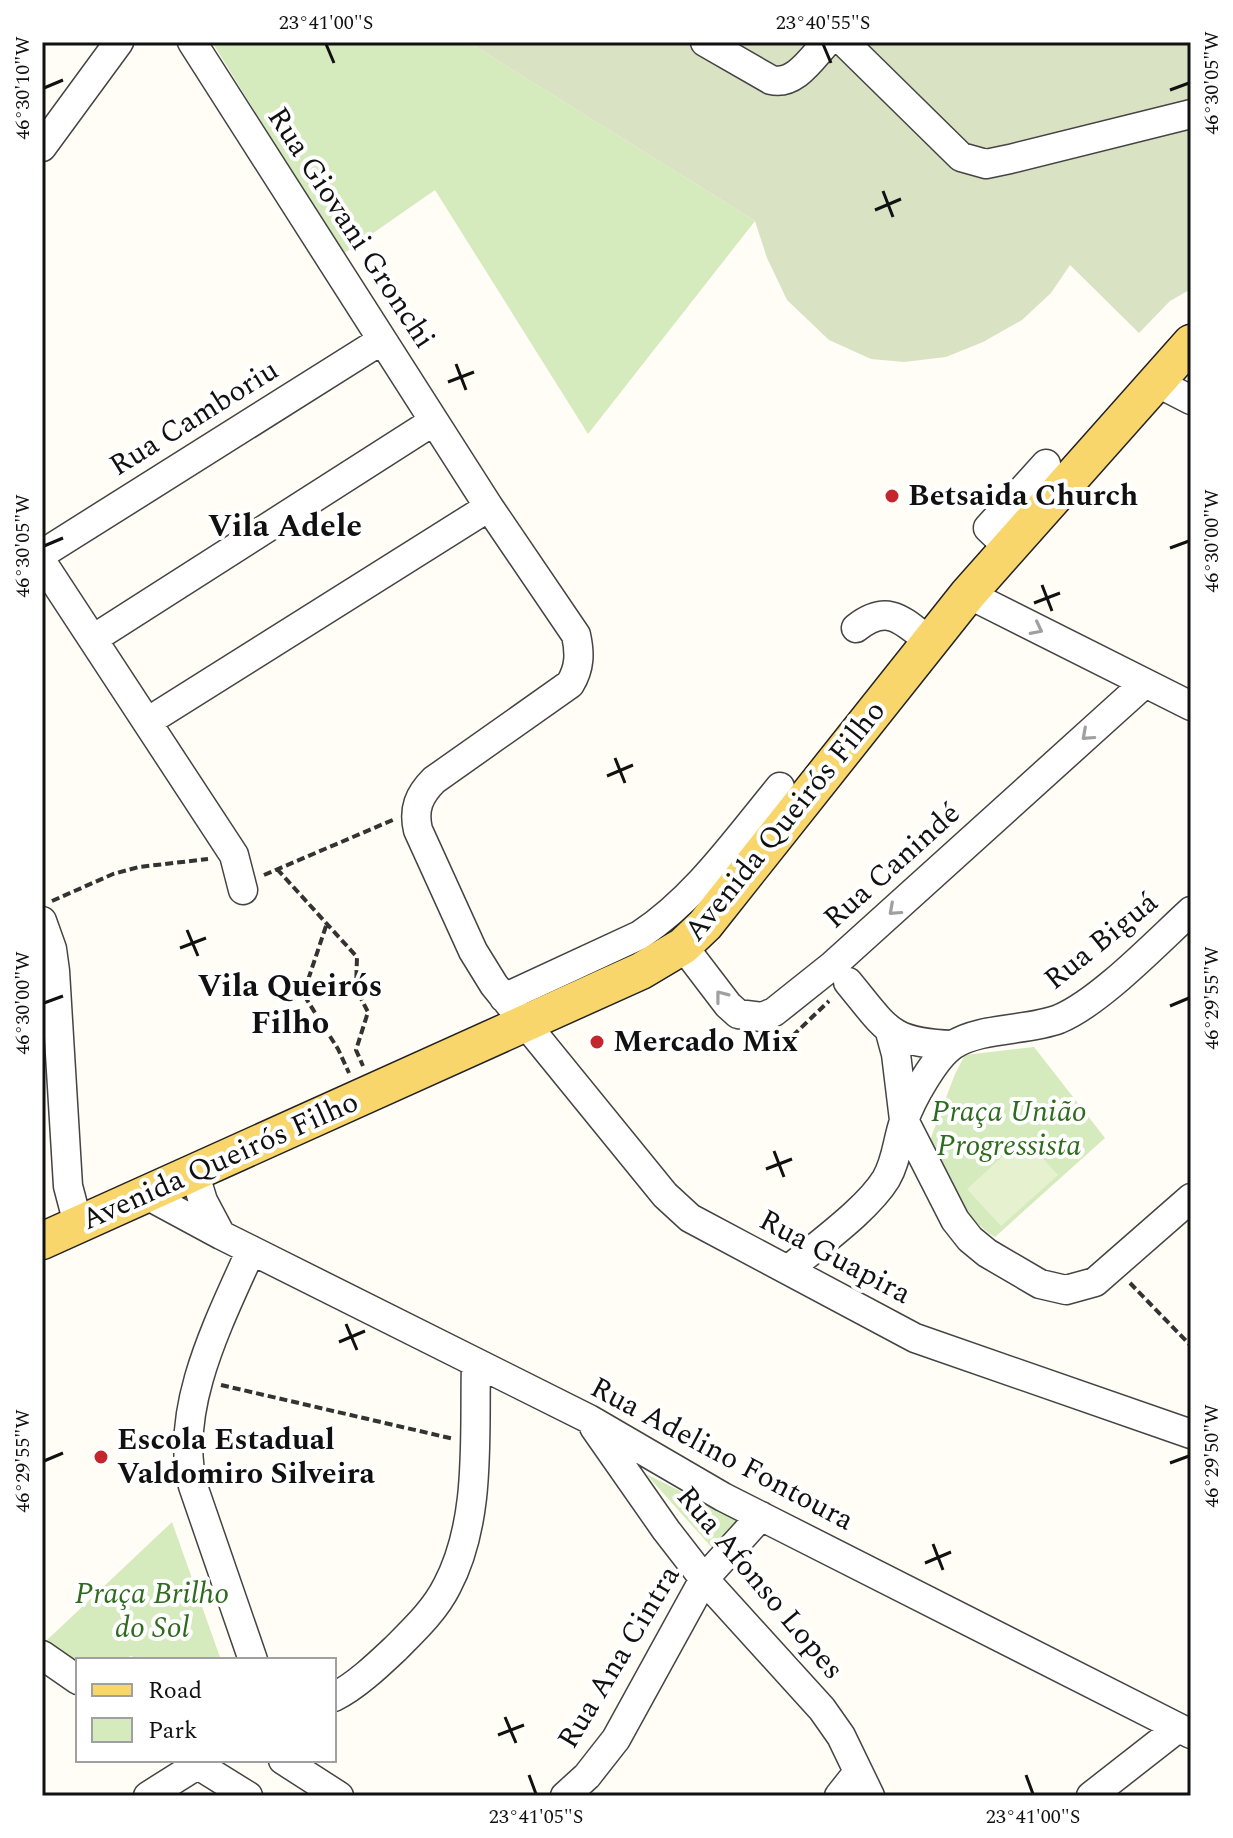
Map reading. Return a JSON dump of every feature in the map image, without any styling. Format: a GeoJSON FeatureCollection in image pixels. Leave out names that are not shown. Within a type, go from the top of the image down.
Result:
{"type":"FeatureCollection","features":[{"type":"Feature","properties":{"kind":"main road","name":"Avenida Queirós Filho"},"geometry":{"type":"LineString","coordinates":[[42,1241],[367,1095],[515,1011],[641,971],[683,946],[705,925],[929,641],[1009,548],[1027,507],[1156,382],[1191,343]]}},
{"type":"Feature","properties":{"kind":"street"},"geometry":{"type":"LineString","coordinates":[[42,147],[119,42]]}},
{"type":"Feature","properties":{"kind":"street","name":"Rua Giovani Gronchi"},"geometry":{"type":"LineString","coordinates":[[192,42],[489,507],[576,635],[580,650],[576,674],[561,692],[434,780],[425,789],[414,816],[473,951],[515,1011]]}},
{"type":"Feature","properties":{"kind":"street"},"geometry":{"type":"LineString","coordinates":[[705,42],[771,80],[783,82],[793,77],[827,42]]}},
{"type":"Feature","properties":{"kind":"street"},"geometry":{"type":"LineString","coordinates":[[844,42],[947,145],[969,161],[986,164],[1010,159],[1191,114]]}},
{"type":"Feature","properties":{"kind":"street","name":"Rua Camboriu"},"geometry":{"type":"LineString","coordinates":[[42,554],[382,340]]}},
{"type":"Feature","properties":{"kind":"street"},"geometry":{"type":"LineString","coordinates":[[1156,382],[1191,400]]}},
{"type":"Feature","properties":{"kind":"street"},"geometry":{"type":"LineString","coordinates":[[93,639],[434,421]]}},
{"type":"Feature","properties":{"kind":"street"},"geometry":{"type":"LineString","coordinates":[[1027,507],[1046,464]]}},
{"type":"Feature","properties":{"kind":"street"},"geometry":{"type":"LineString","coordinates":[[147,722],[489,507]]}},
{"type":"Feature","properties":{"kind":"street"},"geometry":{"type":"LineString","coordinates":[[42,562],[234,855],[243,886]]}},
{"type":"Feature","properties":{"kind":"street"},"geometry":{"type":"LineString","coordinates":[[968,594],[1191,706]]}},
{"type":"Feature","properties":{"kind":"street"},"geometry":{"type":"LineString","coordinates":[[856,628],[878,615],[891,615],[929,641]]}},
{"type":"Feature","properties":{"kind":"street","name":"Rua Canindé"},"geometry":{"type":"LineString","coordinates":[[683,946],[738,1014],[762,1017],[774,1012],[833,965],[1145,683]]}},
{"type":"Feature","properties":{"kind":"street","name":"Avenida Queirós Filho"},"geometry":{"type":"LineString","coordinates":[[515,1011],[658,923],[687,897],[780,787]]}},
{"type":"Feature","properties":{"kind":"street","name":"Rua Biguá"},"geometry":{"type":"LineString","coordinates":[[953,1045],[1048,1022],[1080,1008],[1191,911]]}},
{"type":"Feature","properties":{"kind":"street"},"geometry":{"type":"LineString","coordinates":[[42,921],[52,949],[50,1025],[68,1186],[78,1224]]}},
{"type":"Feature","properties":{"kind":"street"},"geometry":{"type":"LineString","coordinates":[[788,1270],[862,1205],[885,1180],[897,1158],[904,1120],[896,1054],[890,1032],[848,982]]}},
{"type":"Feature","properties":{"kind":"street","name":"Rua Guapira"},"geometry":{"type":"LineString","coordinates":[[515,1011],[678,1208],[690,1218],[915,1338],[1191,1434]]}},
{"type":"Feature","properties":{"kind":"street"},"geometry":{"type":"LineString","coordinates":[[890,1032],[914,1042],[953,1045]]}},
{"type":"Feature","properties":{"kind":"street"},"geometry":{"type":"LineString","coordinates":[[904,1120],[935,1063],[953,1045]]}},
{"type":"Feature","properties":{"kind":"street"},"geometry":{"type":"LineString","coordinates":[[904,1120],[955,1220],[970,1239],[987,1253],[1054,1289],[1075,1289],[1095,1282],[1191,1198]]}},
{"type":"Feature","properties":{"kind":"street"},"geometry":{"type":"LineString","coordinates":[[194,1172],[203,1201],[221,1235]]}},
{"type":"Feature","properties":{"kind":"street","name":"Rua Adelino Fontoura"},"geometry":{"type":"LineString","coordinates":[[145,1194],[589,1419],[723,1497],[1185,1731]]}},
{"type":"Feature","properties":{"kind":"street"},"geometry":{"type":"LineString","coordinates":[[251,1250],[199,1380],[189,1418],[187,1465],[252,1658]]}},
{"type":"Feature","properties":{"kind":"street"},"geometry":{"type":"LineString","coordinates":[[336,1695],[388,1656],[419,1626],[446,1588],[462,1552],[472,1496],[476,1363]]}},
{"type":"Feature","properties":{"kind":"street","name":"Rua Afonso Lopes"},"geometry":{"type":"LineString","coordinates":[[589,1419],[704,1579],[822,1709],[841,1736],[864,1784]]}},
{"type":"Feature","properties":{"kind":"street","name":"Rua Ana Cintra"},"geometry":{"type":"LineString","coordinates":[[565,1796],[587,1776],[616,1739],[704,1579],[761,1516]]}},
{"type":"Feature","properties":{"kind":"street"},"geometry":{"type":"LineString","coordinates":[[42,1655],[76,1679]]}},
{"type":"Feature","properties":{"kind":"street"},"geometry":{"type":"LineString","coordinates":[[1091,1796],[1185,1731]]}},
{"type":"Feature","properties":{"kind":"street"},"geometry":{"type":"LineString","coordinates":[[157,1793],[196,1762]]}},
{"type":"Feature","properties":{"kind":"street"},"geometry":{"type":"LineString","coordinates":[[198,1762],[248,1796]]}},
{"type":"Feature","properties":{"kind":"street"},"geometry":{"type":"LineString","coordinates":[[285,1762],[321,1791]]}},
{"type":"Feature","properties":{"kind":"street"},"geometry":{"type":"LineString","coordinates":[[839,1796],[864,1784]]}},
{"type":"Feature","properties":{"kind":"path"},"geometry":{"type":"LineString","coordinates":[[243,886],[289,862],[396,819]]}},
{"type":"Feature","properties":{"kind":"path"},"geometry":{"type":"LineString","coordinates":[[42,906],[113,874],[139,867],[234,855]]}},
{"type":"Feature","properties":{"kind":"path"},"geometry":{"type":"LineString","coordinates":[[277,869],[357,957],[356,989],[368,1012],[356,1050],[367,1095]]}},
{"type":"Feature","properties":{"kind":"path"},"geometry":{"type":"LineString","coordinates":[[326,926],[307,983],[307,1000],[367,1095]]}},
{"type":"Feature","properties":{"kind":"path"},"geometry":{"type":"LineString","coordinates":[[1114,1266],[1191,1346]]}},
{"type":"Feature","properties":{"kind":"path"},"geometry":{"type":"LineString","coordinates":[[199,1380],[474,1444]]}},
{"type":"Feature","properties":{"kind":"green space"},"geometry":{"type":"Polygon","coordinates":[[[212,42],[468,42],[755,221],[588,434],[435,190],[343,254],[212,42]]]}},
{"type":"Feature","properties":{"kind":"green space"},"geometry":{"type":"Polygon","coordinates":[[[468,42],[1191,42],[1191,289],[1170,301],[1139,333],[1070,265],[1051,293],[1022,320],[983,342],[946,357],[904,362],[871,359],[829,340],[787,300],[767,258],[755,221],[468,42]]]}},
{"type":"Feature","properties":{"kind":"green space","name":"Praça União Progressista"},"geometry":{"type":"Polygon","coordinates":[[[1034,1047],[1105,1138],[995,1237],[983,1229],[964,1207],[929,1143],[965,1055],[1034,1047]]]}},
{"type":"Feature","properties":{"kind":"green space"},"geometry":{"type":"Polygon","coordinates":[[[1024,1137],[1058,1175],[1001,1226],[967,1189],[1024,1137]]]}},
{"type":"Feature","properties":{"kind":"green space"},"geometry":{"type":"Polygon","coordinates":[[[646,1474],[740,1521],[713,1549],[646,1474]]]}},
{"type":"Feature","properties":{"kind":"green space","name":"Praça Brilho do Sol"},"geometry":{"type":"Polygon","coordinates":[[[172,1522],[220,1658],[131,1656],[76,1658],[76,1663],[46,1641],[172,1522]]]}},
{"type":"Feature","properties":{"kind":"place","name":"Betsaida Church"},"geometry":{"type":"Point","coordinates":[892,496]}},
{"type":"Feature","properties":{"kind":"place","name":"Mercado Mix"},"geometry":{"type":"Point","coordinates":[597,1042]}},
{"type":"Feature","properties":{"kind":"place","name":"Escola Estadual Valdomiro Silveira"},"geometry":{"type":"Point","coordinates":[101,1457]}},
{"type":"Feature","properties":{"kind":"district","name":"Vila Adele"},"geometry":{"type":"Point","coordinates":[285,526]}},
{"type":"Feature","properties":{"kind":"district","name":"Vila Queirós Filho"},"geometry":{"type":"Point","coordinates":[290,1004]}}]}
